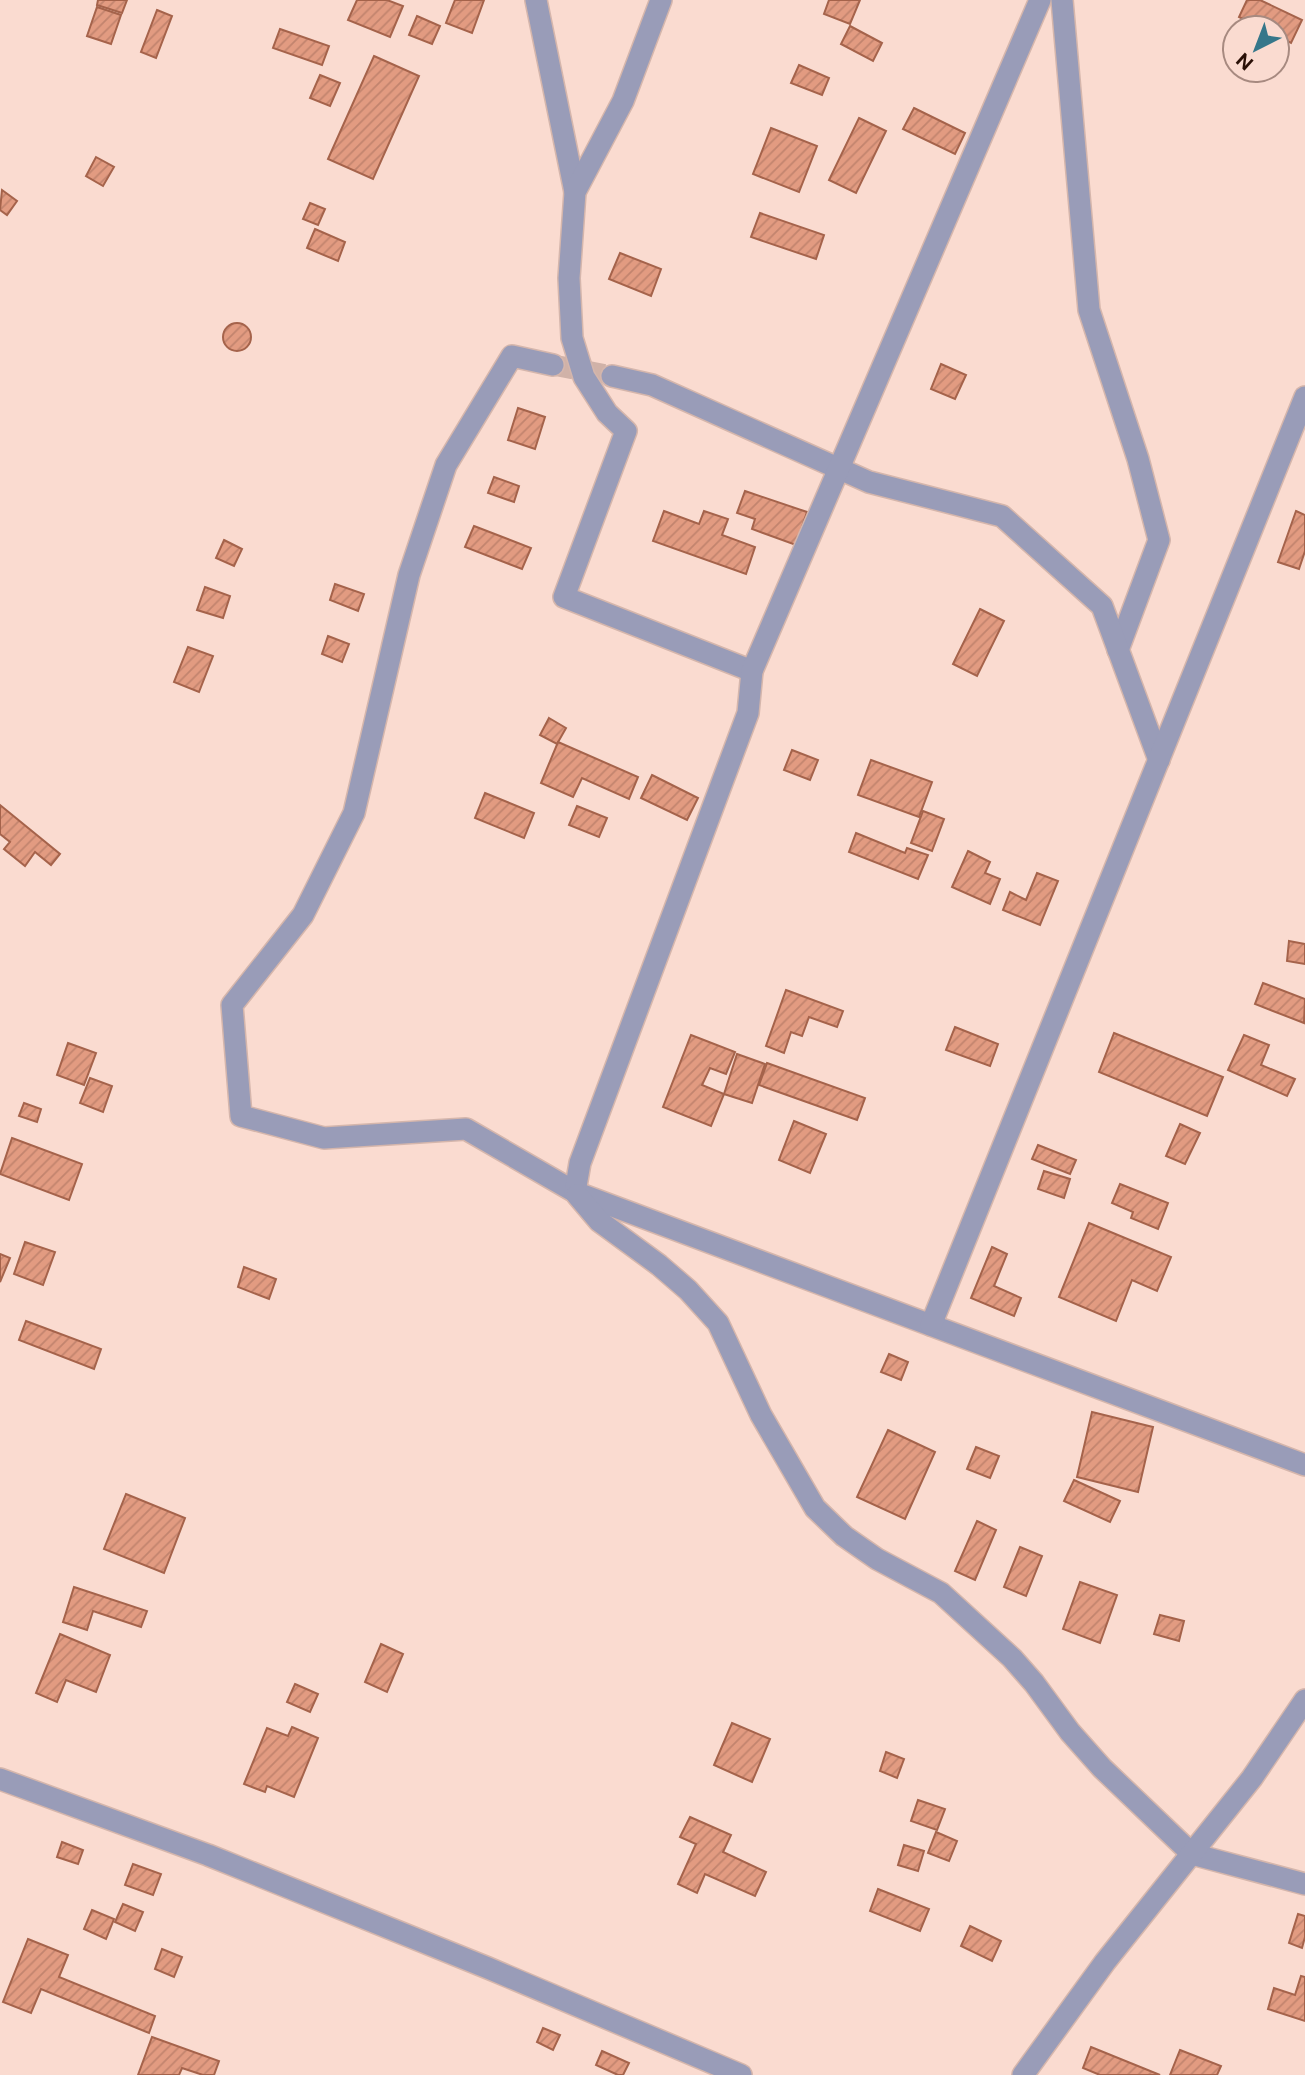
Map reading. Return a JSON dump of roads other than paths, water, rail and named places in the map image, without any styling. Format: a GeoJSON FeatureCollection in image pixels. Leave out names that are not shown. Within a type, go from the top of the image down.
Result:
{"type":"FeatureCollection","features":[{"type":"Feature","properties":{"kind":"street"},"geometry":{"type":"LineString","coordinates":[[536,0],[575,192],[569,278],[572,338],[584,377],[607,413],[626,431],[564,597],[752,671]]}},
{"type":"Feature","properties":{"kind":"street"},"geometry":{"type":"LineString","coordinates":[[575,192],[623,100],[661,0]]}},
{"type":"Feature","properties":{"kind":"street"},"geometry":{"type":"LineString","coordinates":[[1040,0],[752,671],[748,713],[580,1163],[575,1192],[599,1221],[659,1265],[688,1290],[718,1323],[761,1415],[815,1508],[844,1536],[877,1559],[941,1594],[1003,1650],[1034,1682],[1070,1732],[1102,1768],[1192,1854],[1305,1884]]}},
{"type":"Feature","properties":{"kind":"street"},"geometry":{"type":"LineString","coordinates":[[1062,0],[1089,310],[1138,459],[1159,540],[1118,650]]}},
{"type":"Feature","properties":{"kind":"street"},"geometry":{"type":"LineString","coordinates":[[553,365],[512,356],[446,465],[409,575],[354,813],[303,915],[232,1005],[241,1116],[324,1138],[466,1129],[575,1192],[1305,1465]]}},
{"type":"Feature","properties":{"kind":"street"},"geometry":{"type":"LineString","coordinates":[[612,376],[652,385],[869,482],[1002,516],[1102,606],[1159,760]]}},
{"type":"Feature","properties":{"kind":"street"},"geometry":{"type":"LineString","coordinates":[[930,1325],[1305,397]]}},
{"type":"Feature","properties":{"kind":"street"},"geometry":{"type":"LineString","coordinates":[[1023,2075],[1104,1962],[1252,1778],[1305,1700]]}},
{"type":"Feature","properties":{"kind":"street"},"geometry":{"type":"LineString","coordinates":[[0,1779],[208,1855],[741,2075]]}},
{"type":"Feature","properties":{"kind":"tunnel"},"geometry":{"type":"LineString","coordinates":[[553,365],[612,376]]}}]}
